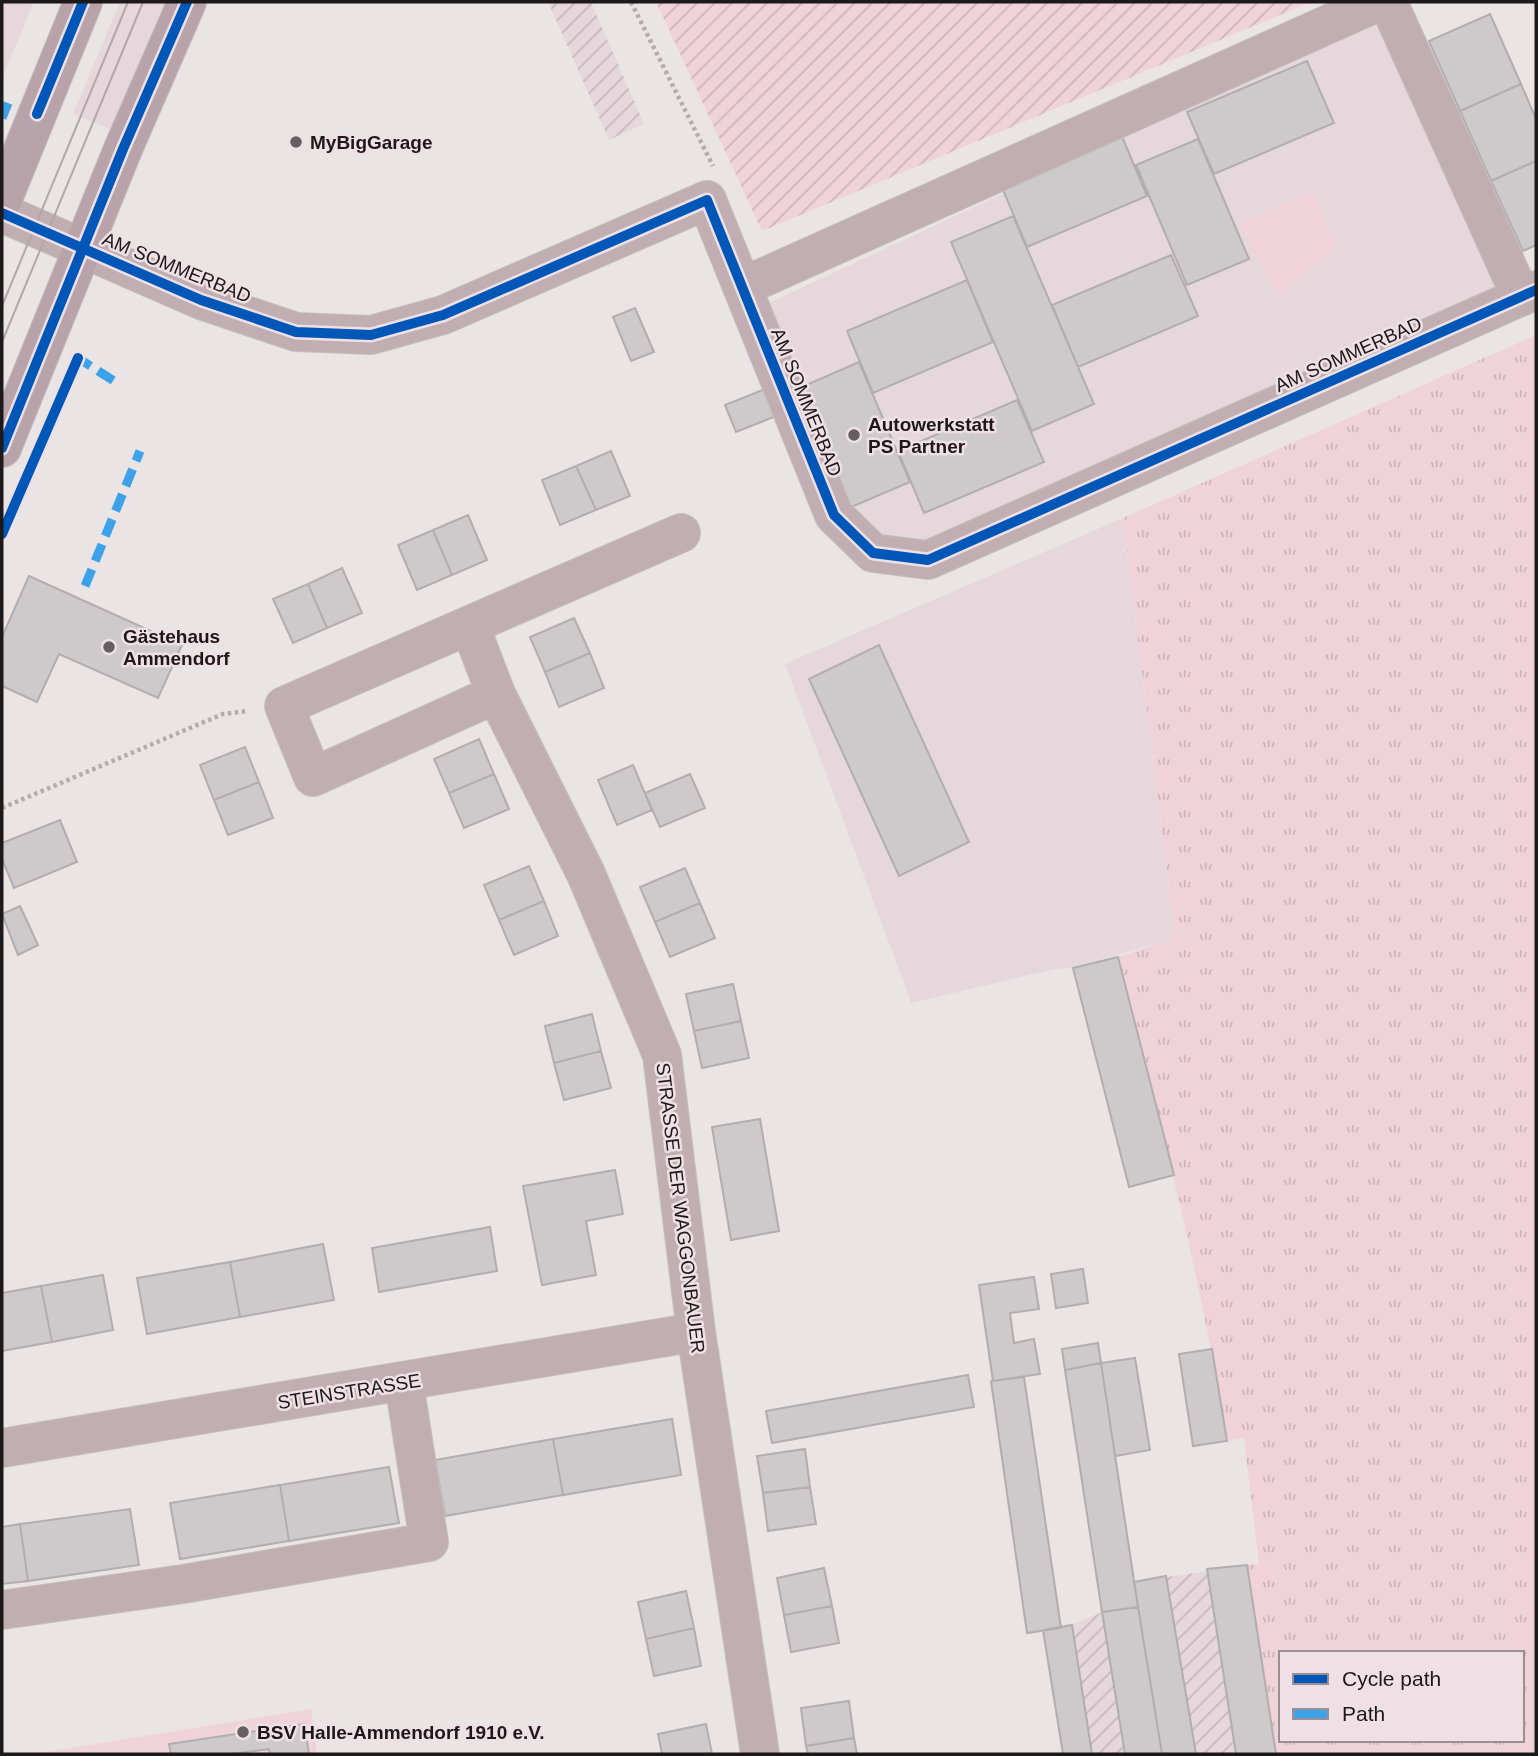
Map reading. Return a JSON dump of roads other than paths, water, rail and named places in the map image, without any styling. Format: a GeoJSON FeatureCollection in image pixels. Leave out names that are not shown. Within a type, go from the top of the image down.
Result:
{"type":"FeatureCollection","features":[{"type":"Feature","properties":{"kind":"main road"},"geometry":{"type":"LineString","coordinates":[[2,201],[83,2]]}},
{"type":"Feature","properties":{"kind":"main road"},"geometry":{"type":"LineString","coordinates":[[2,447],[123,149],[187,2]]}},
{"type":"Feature","properties":{"kind":"street"},"geometry":{"type":"LineString","coordinates":[[742,287],[1378,2]]}},
{"type":"Feature","properties":{"kind":"street"},"geometry":{"type":"LineString","coordinates":[[1388,2],[1529,293]]}},
{"type":"Feature","properties":{"kind":"street","name":"AM SOMMERBAD"},"geometry":{"type":"LineString","coordinates":[[2,213],[201,300],[296,332],[371,335],[443,315],[707,200],[834,515],[873,553],[928,559],[1529,293]]}},
{"type":"Feature","properties":{"kind":"street"},"geometry":{"type":"LineString","coordinates":[[496,694],[313,777],[284,706],[681,533]]}},
{"type":"Feature","properties":{"kind":"street","name":"STRASSE DER WAGGONBAUER"},"geometry":{"type":"LineString","coordinates":[[470,626],[496,694],[586,874],[662,1055],[696,1332],[760,1754]]}},
{"type":"Feature","properties":{"kind":"street","name":"STEINSTRASSE"},"geometry":{"type":"LineString","coordinates":[[2,1448],[696,1332]]}},
{"type":"Feature","properties":{"kind":"street"},"geometry":{"type":"LineString","coordinates":[[2,1610],[183,1584],[429,1542],[404,1382]]}},
{"type":"Feature","properties":{"kind":"tram line"},"geometry":{"type":"LineString","coordinates":[[2,306],[128,2]]}},
{"type":"Feature","properties":{"kind":"tram line"},"geometry":{"type":"LineString","coordinates":[[2,342],[143,2]]}},
{"type":"Feature","properties":{"kind":"place","name":"MyBigGarage"},"geometry":{"type":"Point","coordinates":[296,142]}},
{"type":"Feature","properties":{"kind":"place","name":"Autowerkstatt PS Partner"},"geometry":{"type":"Point","coordinates":[854,435]}},
{"type":"Feature","properties":{"kind":"place","name":"Gästehaus Ammendorf"},"geometry":{"type":"Point","coordinates":[109,647]}},
{"type":"Feature","properties":{"kind":"place","name":"BSV Halle-Ammendorf 1910 e.V."},"geometry":{"type":"Point","coordinates":[243,1732]}}]}
